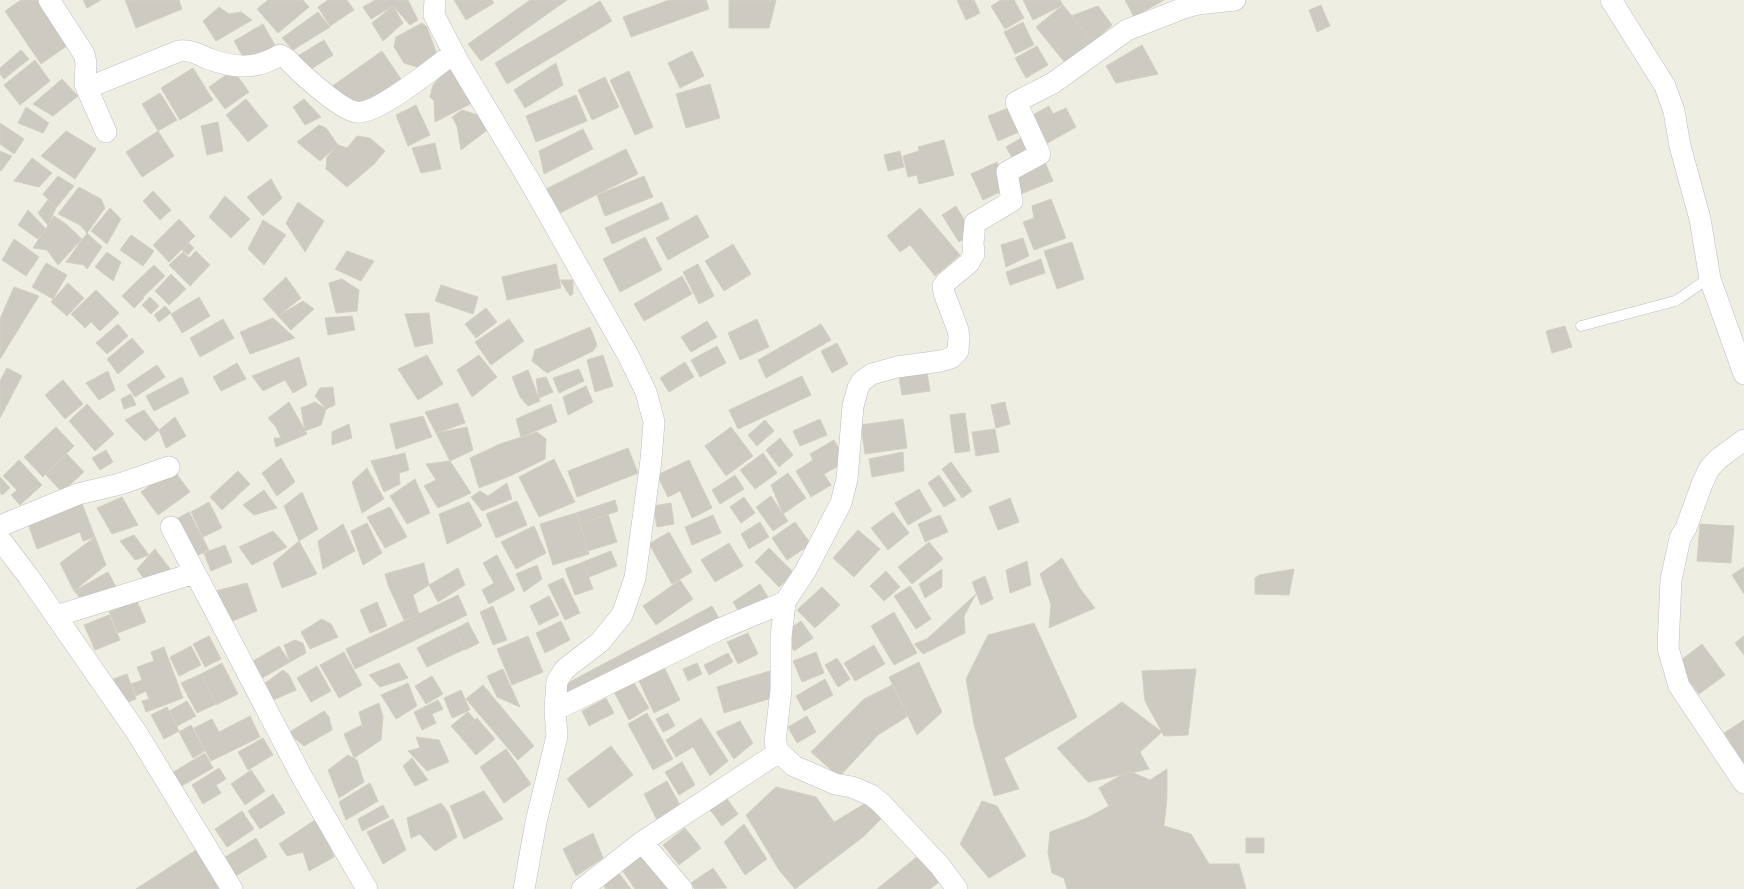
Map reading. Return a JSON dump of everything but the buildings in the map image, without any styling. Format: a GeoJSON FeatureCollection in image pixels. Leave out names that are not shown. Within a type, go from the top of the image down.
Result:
{"type":"FeatureCollection","features":[{"type":"Feature","properties":{"kind":"street"},"geometry":{"type":"LineString","coordinates":[[49,0],[84,54],[86,63],[85,84],[106,132]]}},
{"type":"Feature","properties":{"kind":"street"},"geometry":{"type":"LineString","coordinates":[[435,0],[434,15],[628,355],[646,392],[654,422],[652,460],[634,578],[629,597],[622,615],[609,632],[560,675],[556,690],[555,710],[557,736],[536,822],[524,889]]}},
{"type":"Feature","properties":{"kind":"street"},"geometry":{"type":"LineString","coordinates":[[957,889],[933,859],[881,803],[870,795],[852,787],[835,784],[794,766],[778,752],[775,742],[781,690],[781,637],[785,602],[806,570],[840,503],[846,479],[853,406],[862,381],[867,376],[881,372],[951,358],[958,351],[958,330],[944,293],[944,286],[946,282],[969,263],[974,254],[974,222],[1012,201],[1007,172],[1040,154],[1016,102],[1053,83],[1127,30],[1184,8],[1205,3],[1235,0]]}},
{"type":"Feature","properties":{"kind":"street"},"geometry":{"type":"LineString","coordinates":[[1611,0],[1665,86],[1674,111],[1680,146],[1700,219],[1710,279],[1744,374]]}},
{"type":"Feature","properties":{"kind":"street"},"geometry":{"type":"LineString","coordinates":[[87,88],[179,51],[190,50],[225,65],[240,67],[268,62],[280,55],[331,98],[347,109],[357,113],[368,111],[396,96],[454,53]]}},
{"type":"Feature","properties":{"kind":"street"},"geometry":{"type":"LineString","coordinates":[[1744,440],[1709,469],[1686,528],[1680,538],[1671,580],[1668,648],[1679,686],[1744,782]]}},
{"type":"Feature","properties":{"kind":"street"},"geometry":{"type":"LineString","coordinates":[[0,526],[78,494],[120,484],[169,467]]}},
{"type":"Feature","properties":{"kind":"street"},"geometry":{"type":"LineString","coordinates":[[171,527],[302,776],[367,889]]}},
{"type":"Feature","properties":{"kind":"street"},"geometry":{"type":"LineString","coordinates":[[0,539],[137,733],[232,889]]}},
{"type":"Feature","properties":{"kind":"street"},"geometry":{"type":"LineString","coordinates":[[56,616],[195,573]]}},
{"type":"Feature","properties":{"kind":"street"},"geometry":{"type":"LineString","coordinates":[[555,710],[720,629],[785,602]]}},
{"type":"Feature","properties":{"kind":"street"},"geometry":{"type":"LineString","coordinates":[[582,889],[642,842],[778,752]]}},
{"type":"Feature","properties":{"kind":"street"},"geometry":{"type":"LineString","coordinates":[[642,842],[682,889]]}},
{"type":"Feature","properties":{"kind":"lane"},"geometry":{"type":"LineString","coordinates":[[1581,326],[1675,301],[1688,294],[1699,284],[1710,279]]}}]}
